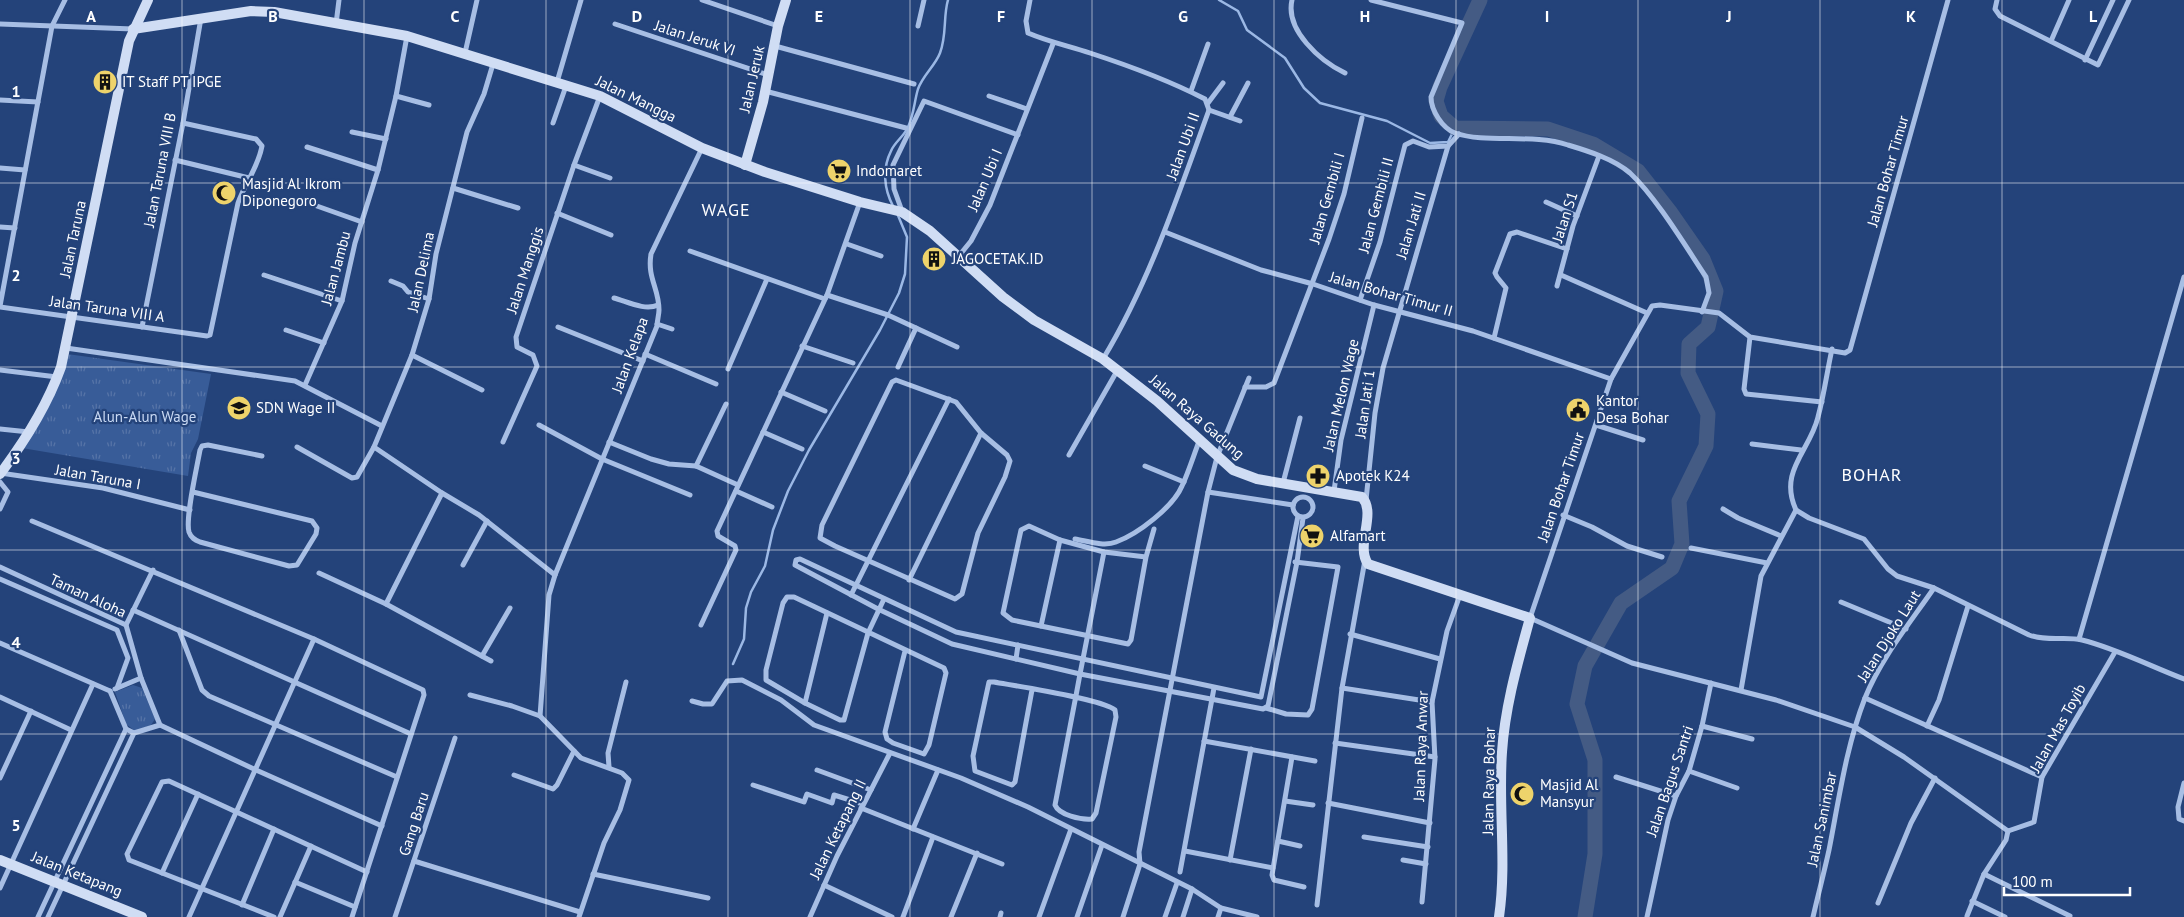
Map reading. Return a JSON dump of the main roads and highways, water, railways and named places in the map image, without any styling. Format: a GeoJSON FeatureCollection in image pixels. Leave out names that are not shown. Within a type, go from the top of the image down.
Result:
{"type":"FeatureCollection","features":[{"type":"Feature","properties":{"kind":"waterway"},"geometry":{"type":"LineString","coordinates":[[893,206],[886,186],[886,165],[892,148],[909,124],[920,84],[940,53],[944,40],[948,0]]}},
{"type":"Feature","properties":{"kind":"waterway"},"geometry":{"type":"LineString","coordinates":[[1219,0],[1238,11],[1247,30],[1285,58],[1304,88],[1320,103],[1387,121],[1430,143],[1448,142],[1455,128]]}},
{"type":"Feature","properties":{"kind":"waterway"},"geometry":{"type":"LineString","coordinates":[[1480,0],[1440,87],[1436,101],[1441,116],[1455,128],[1548,129],[1593,144],[1638,171],[1671,213],[1703,259],[1716,291],[1708,327],[1689,344],[1688,373],[1708,414],[1706,446],[1679,501],[1682,544],[1672,568],[1621,603],[1585,666],[1577,704],[1595,760],[1595,854],[1585,917]]}},
{"type":"Feature","properties":{"kind":"waterway"},"geometry":{"type":"LineString","coordinates":[[733,664],[744,639],[746,608],[751,592],[765,566],[773,530],[788,491],[809,450],[880,330],[899,293],[905,274],[907,237],[897,213]]}},
{"type":"Feature","properties":{"kind":"place","name":"IT Staff PT IPGE"},"geometry":{"type":"Point","coordinates":[105,82]}},
{"type":"Feature","properties":{"kind":"place","name":"Indomaret"},"geometry":{"type":"Point","coordinates":[839,171]}},
{"type":"Feature","properties":{"kind":"place","name":"Masjid Al Ikrom Diponegoro"},"geometry":{"type":"Point","coordinates":[224,193]}},
{"type":"Feature","properties":{"kind":"place","name":"JAGOCETAK.ID"},"geometry":{"type":"Point","coordinates":[934,259]}},
{"type":"Feature","properties":{"kind":"place","name":"SDN Wage II"},"geometry":{"type":"Point","coordinates":[239,408]}},
{"type":"Feature","properties":{"kind":"place","name":"Kantor Desa Bohar"},"geometry":{"type":"Point","coordinates":[1578,410]}},
{"type":"Feature","properties":{"kind":"place","name":"Apotek K24"},"geometry":{"type":"Point","coordinates":[1318,476]}},
{"type":"Feature","properties":{"kind":"place","name":"Alfamart"},"geometry":{"type":"Point","coordinates":[1312,536]}},
{"type":"Feature","properties":{"kind":"place","name":"Masjid Al Mansyur"},"geometry":{"type":"Point","coordinates":[1522,794]}},
{"type":"Feature","properties":{"kind":"district","name":"WAGE"},"geometry":{"type":"Point","coordinates":[726,210]}},
{"type":"Feature","properties":{"kind":"district","name":"BOHAR"},"geometry":{"type":"Point","coordinates":[1872,475]}},
{"type":"Feature","properties":{"kind":"park label","name":"Alun-Alun Wage"},"geometry":{"type":"Point","coordinates":[145,417]}}]}
